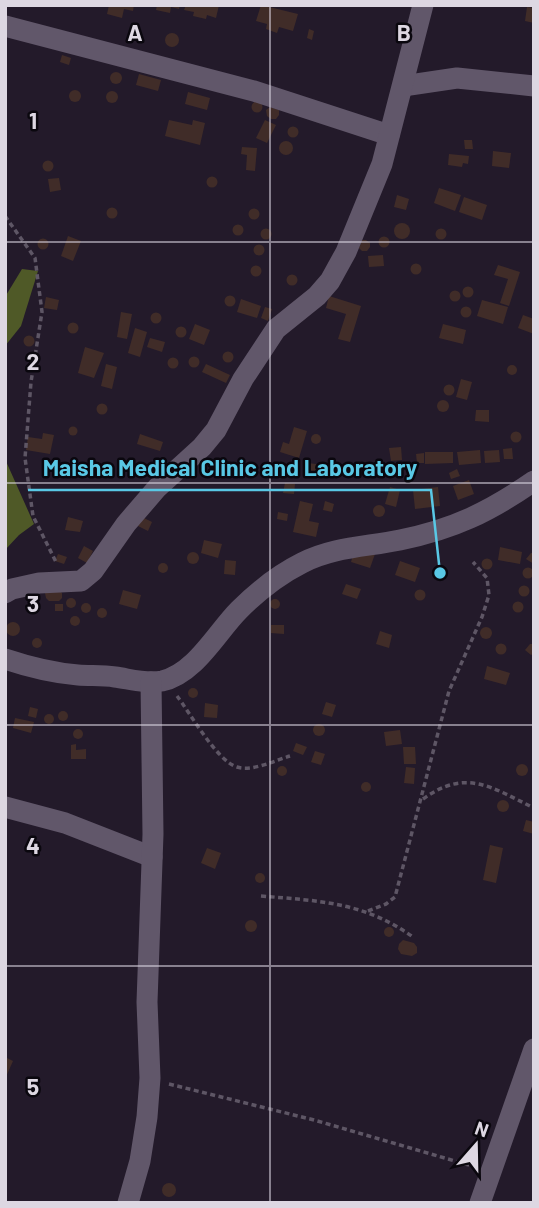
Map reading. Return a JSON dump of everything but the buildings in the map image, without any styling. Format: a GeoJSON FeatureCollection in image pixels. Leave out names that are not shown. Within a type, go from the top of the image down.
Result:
{"type":"FeatureCollection","features":[{"type":"Feature","properties":{"kind":"street"},"geometry":{"type":"LineString","coordinates":[[5,593],[39,583],[81,581],[93,571],[141,506],[216,430],[243,379],[276,329],[317,296],[330,281],[364,212],[382,164],[423,5]]}},
{"type":"Feature","properties":{"kind":"street"},"geometry":{"type":"LineString","coordinates":[[5,26],[254,91],[389,135]]}},
{"type":"Feature","properties":{"kind":"street"},"geometry":{"type":"LineString","coordinates":[[403,86],[457,78],[534,86]]}},
{"type":"Feature","properties":{"kind":"street"},"geometry":{"type":"LineString","coordinates":[[5,659],[25,666],[77,675],[158,681],[192,663],[237,612],[268,583],[304,562],[341,548],[433,533],[507,501],[534,481]]}},
{"type":"Feature","properties":{"kind":"street"},"geometry":{"type":"LineString","coordinates":[[128,1203],[142,1150],[150,1078],[147,1002],[158,681]]}},
{"type":"Feature","properties":{"kind":"street"},"geometry":{"type":"LineString","coordinates":[[5,807],[65,823],[152,857]]}},
{"type":"Feature","properties":{"kind":"street"},"geometry":{"type":"LineString","coordinates":[[480,1203],[534,1049]]}},
{"type":"Feature","properties":{"kind":"path"},"geometry":{"type":"LineString","coordinates":[[5,216],[35,258],[42,312],[31,382],[25,458],[33,516],[65,582]]}},
{"type":"Feature","properties":{"kind":"path"},"geometry":{"type":"LineString","coordinates":[[368,911],[395,897],[449,691],[489,595],[487,578],[473,562]]}},
{"type":"Feature","properties":{"kind":"path"},"geometry":{"type":"LineString","coordinates":[[158,681],[224,759],[237,768],[253,767],[290,756]]}},
{"type":"Feature","properties":{"kind":"path"},"geometry":{"type":"LineString","coordinates":[[421,800],[439,787],[459,782],[487,785],[534,808]]}},
{"type":"Feature","properties":{"kind":"path"},"geometry":{"type":"LineString","coordinates":[[261,896],[324,901],[368,911],[413,937]]}},
{"type":"Feature","properties":{"kind":"path"},"geometry":{"type":"LineString","coordinates":[[150,1078],[314,1120],[491,1172]]}},
{"type":"Feature","properties":{"kind":"green space"},"geometry":{"type":"Polygon","coordinates":[[[22,269],[38,271],[21,326],[5,346],[5,297],[22,269]]]}},
{"type":"Feature","properties":{"kind":"green space"},"geometry":{"type":"Polygon","coordinates":[[[5,459],[34,524],[5,550],[5,459]]]}},
{"type":"Feature","properties":{"kind":"place","name":"Maisha Medical Clinic and Laboratory"},"geometry":{"type":"Point","coordinates":[440,573]}}]}
